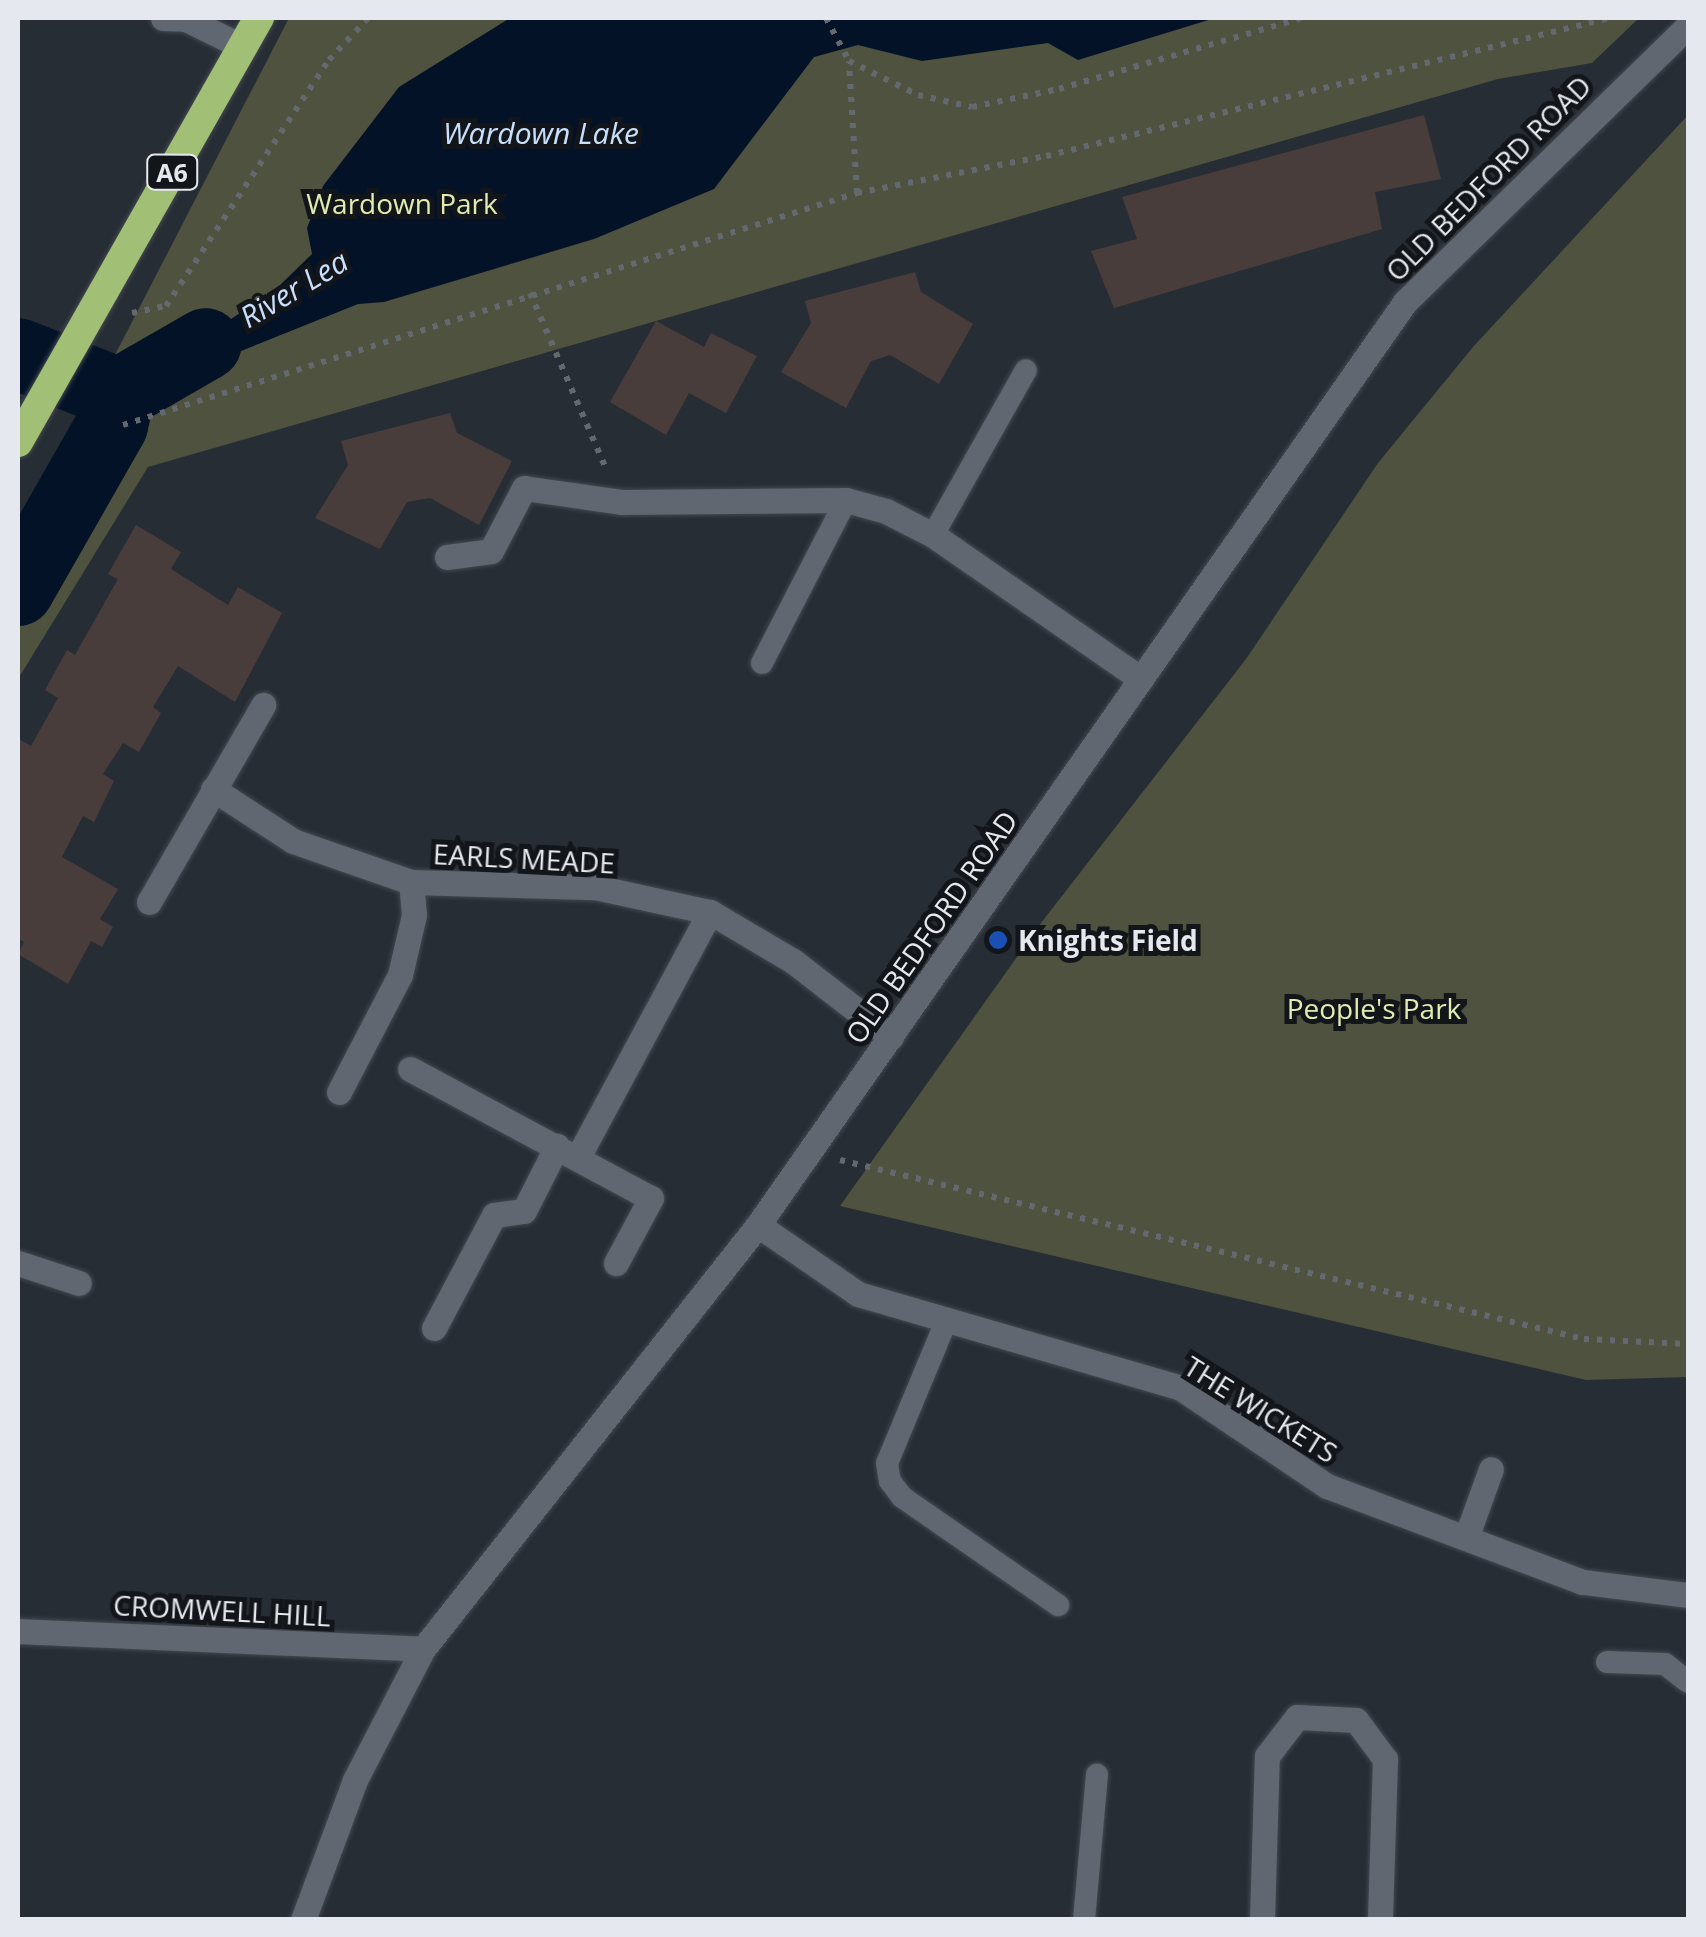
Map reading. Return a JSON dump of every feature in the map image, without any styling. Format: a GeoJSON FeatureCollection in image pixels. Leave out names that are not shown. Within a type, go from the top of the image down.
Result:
{"type":"FeatureCollection","features":[{"type":"Feature","properties":{"kind":"highway","name":"A6"},"geometry":{"type":"LineString","coordinates":[[18,442],[260,18]]}},
{"type":"Feature","properties":{"kind":"street"},"geometry":{"type":"LineString","coordinates":[[163,18],[186,20],[243,47]]}},
{"type":"Feature","properties":{"kind":"street","name":"OLD BEDFORD ROAD"},"geometry":{"type":"LineString","coordinates":[[303,1920],[355,1780],[424,1650],[758,1225],[1430,271],[1688,26]]}},
{"type":"Feature","properties":{"kind":"street"},"geometry":{"type":"LineString","coordinates":[[448,557],[491,550],[524,488],[621,502],[846,500],[886,510],[933,535],[1141,680]]}},
{"type":"Feature","properties":{"kind":"street"},"geometry":{"type":"LineString","coordinates":[[148,902],[263,704]]}},
{"type":"Feature","properties":{"kind":"street","name":"EARLS MEADE"},"geometry":{"type":"LineString","coordinates":[[213,788],[292,841],[411,882],[596,887],[710,912],[793,961],[892,1037]]}},
{"type":"Feature","properties":{"kind":"street","name":"EARLS MEADE"},"geometry":{"type":"LineString","coordinates":[[339,1092],[400,974],[414,915],[411,882]]}},
{"type":"Feature","properties":{"kind":"street"},"geometry":{"type":"LineString","coordinates":[[434,1328],[494,1215],[524,1210],[568,1152],[710,912]]}},
{"type":"Feature","properties":{"kind":"street"},"geometry":{"type":"LineString","coordinates":[[410,1069],[650,1198],[616,1263]]}},
{"type":"Feature","properties":{"kind":"street","name":"THE WICKETS"},"geometry":{"type":"LineString","coordinates":[[758,1225],[858,1294],[1182,1388],[1327,1486],[1584,1582],[1688,1594]]}},
{"type":"Feature","properties":{"kind":"street"},"geometry":{"type":"LineString","coordinates":[[18,1264],[79,1283]]}},
{"type":"Feature","properties":{"kind":"street"},"geometry":{"type":"LineString","coordinates":[[1466,1538],[1491,1469]]}},
{"type":"Feature","properties":{"kind":"street","name":"CROMWELL HILL"},"geometry":{"type":"LineString","coordinates":[[18,1632],[424,1650]]}},
{"type":"Feature","properties":{"kind":"street"},"geometry":{"type":"LineString","coordinates":[[1262,1920],[1267,1756],[1297,1717],[1356,1720],[1385,1759],[1380,1920]]}},
{"type":"Feature","properties":{"kind":"lane"},"geometry":{"type":"LineString","coordinates":[[933,535],[1026,370]]}},
{"type":"Feature","properties":{"kind":"lane"},"geometry":{"type":"LineString","coordinates":[[762,663],[846,500]]}},
{"type":"Feature","properties":{"kind":"lane"},"geometry":{"type":"LineString","coordinates":[[947,1319],[888,1463],[890,1481],[902,1497],[1058,1605]]}},
{"type":"Feature","properties":{"kind":"lane"},"geometry":{"type":"LineString","coordinates":[[1607,1662],[1665,1664],[1688,1682]]}},
{"type":"Feature","properties":{"kind":"lane"},"geometry":{"type":"LineString","coordinates":[[1084,1920],[1098,1775]]}},
{"type":"Feature","properties":{"kind":"path"},"geometry":{"type":"LineString","coordinates":[[127,314],[166,306],[329,60],[368,18]]}},
{"type":"Feature","properties":{"kind":"path"},"geometry":{"type":"LineString","coordinates":[[826,18],[849,61],[857,193]]}},
{"type":"Feature","properties":{"kind":"path"},"geometry":{"type":"LineString","coordinates":[[849,61],[918,95],[972,107],[1058,90],[1302,18]]}},
{"type":"Feature","properties":{"kind":"path"},"geometry":{"type":"LineString","coordinates":[[122,425],[530,293],[857,193],[1046,156],[1610,18]]}},
{"type":"Feature","properties":{"kind":"path"},"geometry":{"type":"LineString","coordinates":[[530,293],[621,502]]}},
{"type":"Feature","properties":{"kind":"path"},"geometry":{"type":"LineString","coordinates":[[810,1152],[1584,1339],[1688,1344]]}},
{"type":"Feature","properties":{"kind":"green space","name":"Wardown Park"},"geometry":{"type":"Polygon","coordinates":[[[289,18],[1639,18],[1592,63],[1498,79],[148,467],[18,679],[18,626],[96,483],[41,498],[289,18]]]}},
{"type":"Feature","properties":{"kind":"green space","name":"People's Park"},"geometry":{"type":"Polygon","coordinates":[[[1688,115],[1688,1377],[1586,1380],[840,1206],[1041,923],[1246,659],[1378,463],[1473,347],[1688,115]]]}},
{"type":"Feature","properties":{"kind":"water","name":"Wardown Lake"},"geometry":{"type":"Polygon","coordinates":[[[510,18],[1215,18],[1078,60],[1048,43],[922,61],[858,45],[814,57],[714,189],[594,239],[384,302],[358,304],[144,390],[123,425],[101,425],[137,366],[182,352],[277,288],[312,254],[307,228],[323,186],[399,87],[510,18]]]}},
{"type":"Feature","properties":{"kind":"building"},"geometry":{"type":"Polygon","coordinates":[[[1424,115],[1441,179],[1375,192],[1382,229],[1114,308],[1091,251],[1137,239],[1122,197],[1424,115]]]}},
{"type":"Feature","properties":{"kind":"building"},"geometry":{"type":"Polygon","coordinates":[[[915,272],[921,292],[973,324],[939,384],[890,355],[871,361],[846,408],[781,372],[811,323],[805,301],[915,272]]]}},
{"type":"Feature","properties":{"kind":"building"},"geometry":{"type":"Polygon","coordinates":[[[656,321],[704,347],[711,333],[757,356],[726,413],[689,393],[666,435],[610,402],[656,321]]]}},
{"type":"Feature","properties":{"kind":"building"},"geometry":{"type":"Polygon","coordinates":[[[450,413],[457,433],[512,461],[479,525],[430,498],[407,502],[380,549],[315,518],[348,465],[341,441],[450,413]]]}},
{"type":"Feature","properties":{"kind":"building"},"geometry":{"type":"Polygon","coordinates":[[[136,525],[181,552],[171,569],[228,605],[238,587],[282,613],[235,702],[178,666],[153,707],[161,713],[139,752],[123,743],[103,774],[114,781],[94,822],[83,816],[62,857],[118,889],[100,919],[113,927],[102,947],[91,941],[68,984],[18,954],[24,942],[18,938],[18,739],[31,746],[58,698],[45,690],[67,650],[75,655],[118,579],[108,574],[136,525]]]}},
{"type":"Feature","properties":{"kind":"waterway","name":"River Lea"},"geometry":{"type":"LineString","coordinates":[[18,354],[119,394],[206,344]]}},
{"type":"Feature","properties":{"kind":"waterway","name":"River Lea"},"geometry":{"type":"LineString","coordinates":[[18,590],[112,425],[119,394]]}},
{"type":"Feature","properties":{"kind":"place","name":"Knights Field"},"geometry":{"type":"Point","coordinates":[998,940]}}]}
